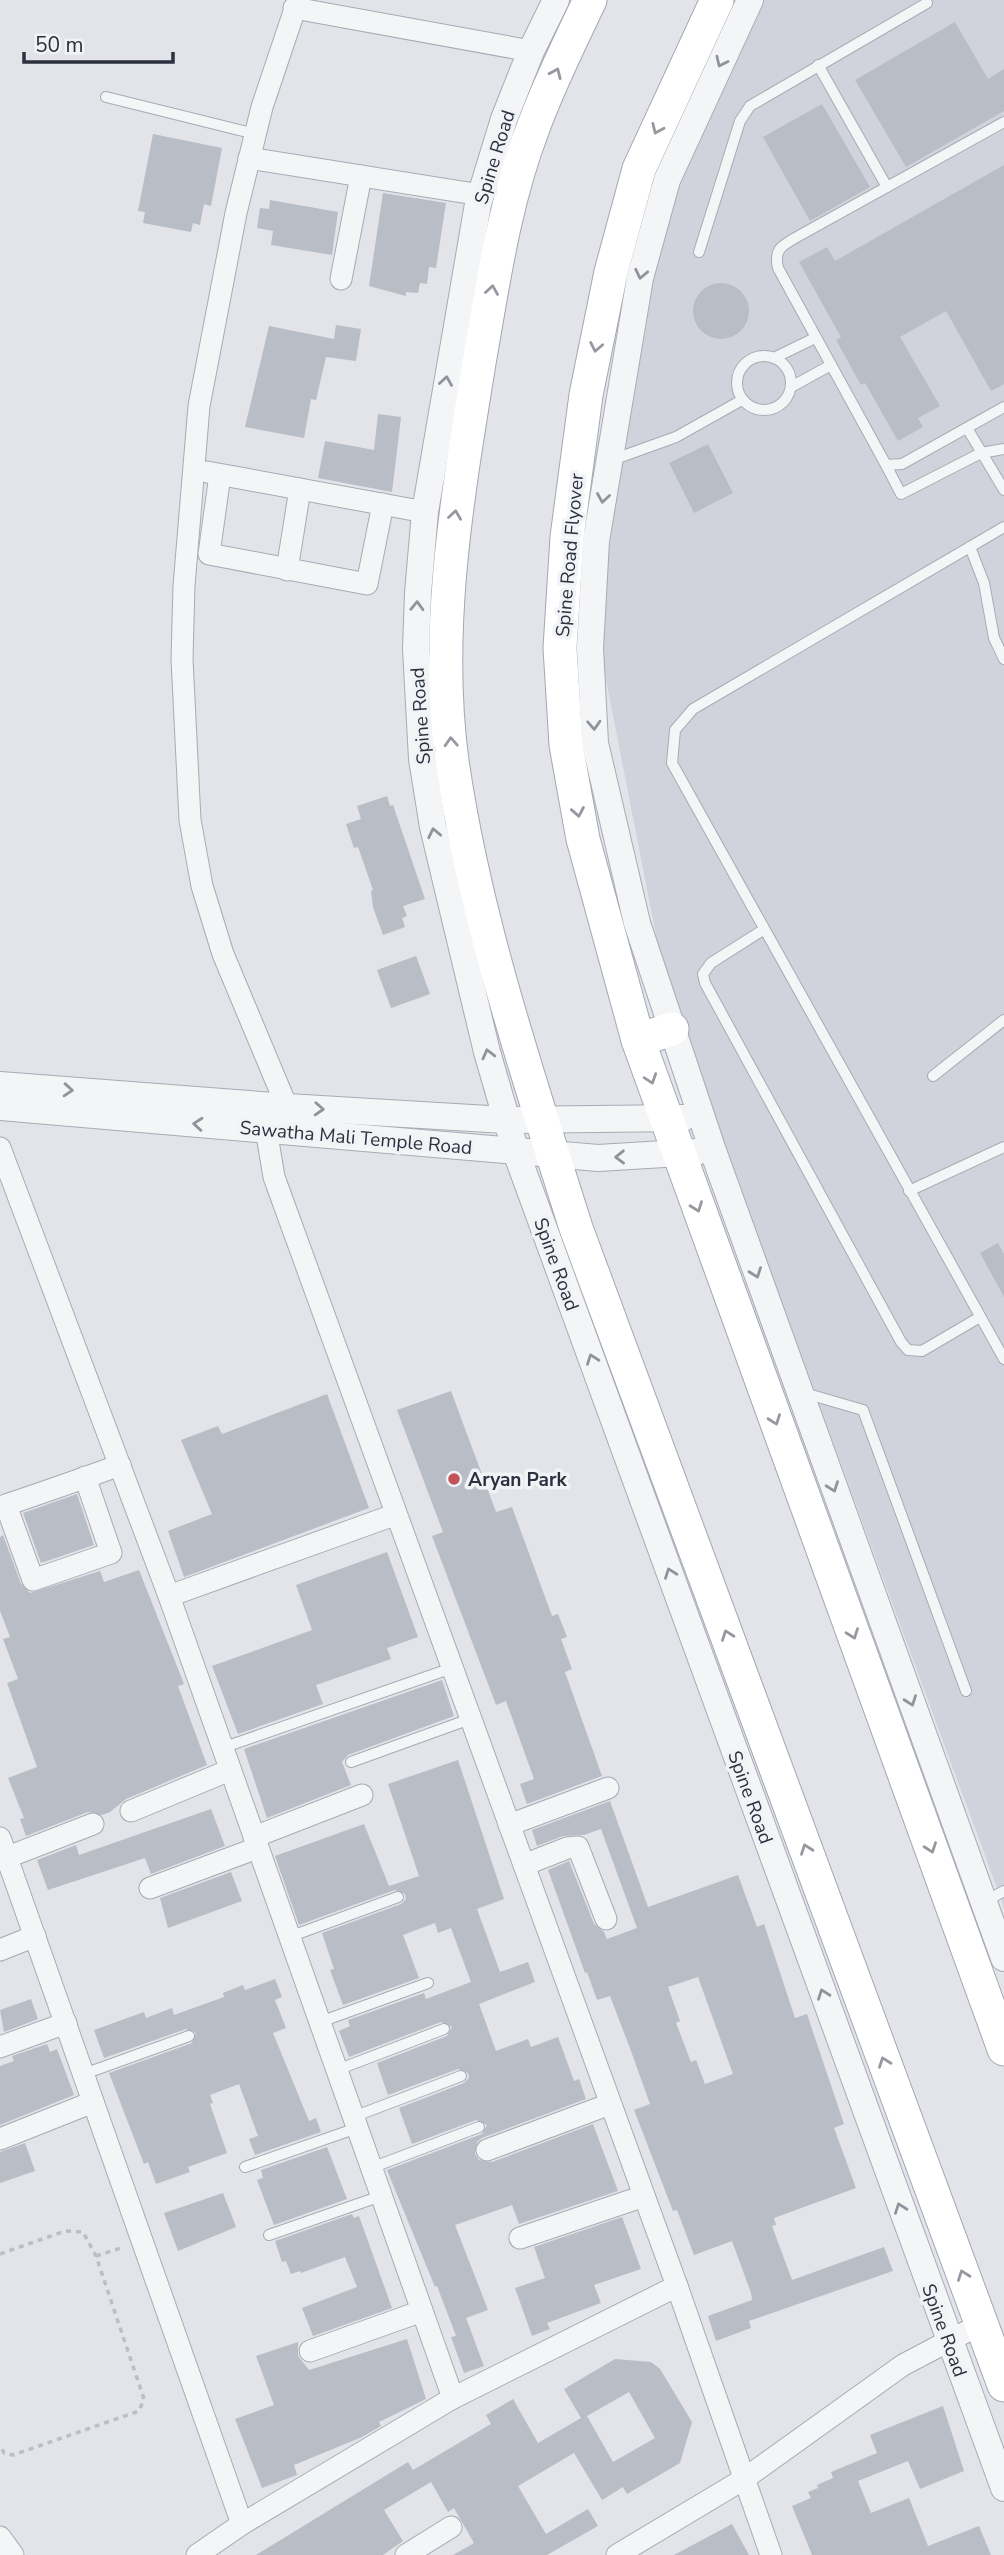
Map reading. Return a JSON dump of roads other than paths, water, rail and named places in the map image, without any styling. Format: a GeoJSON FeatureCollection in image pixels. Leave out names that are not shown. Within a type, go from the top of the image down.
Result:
{"type":"FeatureCollection","features":[{"type":"Feature","properties":{"kind":"main road"},"geometry":{"type":"LineString","coordinates":[[542,1120],[518,1044],[462,821],[452,756],[446,649],[453,523],[507,212],[532,129],[590,0]]}},
{"type":"Feature","properties":{"kind":"main road","name":"Spine Road Flyover"},"geometry":{"type":"LineString","coordinates":[[665,1119],[638,1041],[583,839],[566,745],[561,648],[567,537],[586,395],[608,286],[639,169],[717,0]]}},
{"type":"Feature","properties":{"kind":"main road"},"geometry":{"type":"LineString","coordinates":[[638,1041],[672,1028]]}},
{"type":"Feature","properties":{"kind":"main road"},"geometry":{"type":"LineString","coordinates":[[665,1119],[1004,2049]]}},
{"type":"Feature","properties":{"kind":"main road","name":"Spine Road"},"geometry":{"type":"LineString","coordinates":[[542,1120],[576,1228],[1004,2385]]}},
{"type":"Feature","properties":{"kind":"street","name":"Spine Road"},"geometry":{"type":"LineString","coordinates":[[556,0],[531,51],[504,119],[481,195],[469,243],[425,512],[416,649],[422,759],[433,827],[505,1120],[516,1152],[1004,2488]]}},
{"type":"Feature","properties":{"kind":"street"},"geometry":{"type":"LineString","coordinates":[[750,0],[686,137],[659,205],[640,278],[596,541],[590,648],[595,743],[637,922],[713,1151],[799,1391],[994,1896],[1003,1949]]}},
{"type":"Feature","properties":{"kind":"street"},"geometry":{"type":"LineString","coordinates":[[287,1107],[223,954],[202,886],[190,820],[182,659],[199,406],[249,158],[296,4],[531,51]]}},
{"type":"Feature","properties":{"kind":"street"},"geometry":{"type":"LineString","coordinates":[[249,158],[481,195]]}},
{"type":"Feature","properties":{"kind":"street"},"geometry":{"type":"LineString","coordinates":[[341,279],[361,176]]}},
{"type":"Feature","properties":{"kind":"street"},"geometry":{"type":"LineString","coordinates":[[193,470],[425,512]]}},
{"type":"Feature","properties":{"kind":"street"},"geometry":{"type":"LineString","coordinates":[[220,475],[209,554],[287,570],[368,584],[383,504]]}},
{"type":"Feature","properties":{"kind":"street"},"geometry":{"type":"LineString","coordinates":[[287,570],[300,489]]}},
{"type":"Feature","properties":{"kind":"street","name":"Sawatha Mali Temple Road"},"geometry":{"type":"LineString","coordinates":[[0,1085],[287,1107],[505,1120],[665,1119],[702,1116]]}},
{"type":"Feature","properties":{"kind":"street","name":"Sawatha Mali Temple Road"},"geometry":{"type":"LineString","coordinates":[[0,1107],[598,1158],[713,1151]]}},
{"type":"Feature","properties":{"kind":"street"},"geometry":{"type":"LineString","coordinates":[[266,1129],[274,1177],[394,1515],[677,2286],[771,2555]]}},
{"type":"Feature","properties":{"kind":"street"},"geometry":{"type":"LineString","coordinates":[[0,1147],[169,1596],[453,2398]]}},
{"type":"Feature","properties":{"kind":"street"},"geometry":{"type":"LineString","coordinates":[[85,1477],[111,1553],[33,1580],[6,1505],[85,1477],[120,1465]]}},
{"type":"Feature","properties":{"kind":"street"},"geometry":{"type":"LineString","coordinates":[[169,1596],[394,1515]]}},
{"type":"Feature","properties":{"kind":"street"},"geometry":{"type":"LineString","coordinates":[[131,1811],[230,1770]]}},
{"type":"Feature","properties":{"kind":"street"},"geometry":{"type":"LineString","coordinates":[[509,1825],[608,1788]]}},
{"type":"Feature","properties":{"kind":"street"},"geometry":{"type":"LineString","coordinates":[[150,1888],[362,1795]]}},
{"type":"Feature","properties":{"kind":"street"},"geometry":{"type":"LineString","coordinates":[[93,1824],[3,1852],[242,2524]]}},
{"type":"Feature","properties":{"kind":"street"},"geometry":{"type":"LineString","coordinates":[[524,1865],[567,1848],[578,1847],[607,1919]]}},
{"type":"Feature","properties":{"kind":"street"},"geometry":{"type":"LineString","coordinates":[[0,1950],[35,1936]]}},
{"type":"Feature","properties":{"kind":"street"},"geometry":{"type":"LineString","coordinates":[[0,2047],[66,2023]]}},
{"type":"Feature","properties":{"kind":"street"},"geometry":{"type":"LineString","coordinates":[[0,2139],[93,2102]]}},
{"type":"Feature","properties":{"kind":"street"},"geometry":{"type":"LineString","coordinates":[[487,2150],[610,2104]]}},
{"type":"Feature","properties":{"kind":"street"},"geometry":{"type":"LineString","coordinates":[[520,2238],[644,2196]]}},
{"type":"Feature","properties":{"kind":"street"},"geometry":{"type":"LineString","coordinates":[[197,2555],[242,2524],[453,2398],[677,2286]]}},
{"type":"Feature","properties":{"kind":"street"},"geometry":{"type":"LineString","coordinates":[[310,2351],[422,2311]]}},
{"type":"Feature","properties":{"kind":"street"},"geometry":{"type":"LineString","coordinates":[[617,2555],[744,2479],[903,2365],[981,2324]]}},
{"type":"Feature","properties":{"kind":"street"},"geometry":{"type":"LineString","coordinates":[[406,2555],[451,2528]]}},
{"type":"Feature","properties":{"kind":"lane"},"geometry":{"type":"LineString","coordinates":[[699,252],[740,121],[759,99],[927,3]]}},
{"type":"Feature","properties":{"kind":"lane"},"geometry":{"type":"LineString","coordinates":[[818,65],[887,187]]}},
{"type":"Feature","properties":{"kind":"lane"},"geometry":{"type":"LineString","coordinates":[[106,97],[255,134]]}},
{"type":"Feature","properties":{"kind":"lane"},"geometry":{"type":"LineString","coordinates":[[1004,122],[780,247],[775,256],[778,268],[901,494],[981,453],[1004,449]]}},
{"type":"Feature","properties":{"kind":"lane"},"geometry":{"type":"LineString","coordinates":[[816,338],[774,358],[756,357],[742,367],[737,383],[743,400],[757,410],[766,411],[782,403],[791,387],[831,365]]}},
{"type":"Feature","properties":{"kind":"lane"},"geometry":{"type":"LineString","coordinates":[[774,358],[787,370],[791,387]]}},
{"type":"Feature","properties":{"kind":"lane"},"geometry":{"type":"LineString","coordinates":[[610,460],[676,437],[743,400]]}},
{"type":"Feature","properties":{"kind":"lane"},"geometry":{"type":"LineString","coordinates":[[886,465],[902,464],[1004,407]]}},
{"type":"Feature","properties":{"kind":"lane"},"geometry":{"type":"LineString","coordinates":[[967,428],[1004,490]]}},
{"type":"Feature","properties":{"kind":"lane"},"geometry":{"type":"LineString","coordinates":[[1004,527],[693,709],[675,730],[672,764],[1004,1359]]}},
{"type":"Feature","properties":{"kind":"lane"},"geometry":{"type":"LineString","coordinates":[[970,547],[984,583],[994,638],[1004,659]]}},
{"type":"Feature","properties":{"kind":"lane"},"geometry":{"type":"LineString","coordinates":[[763,930],[711,963],[703,974],[705,984],[901,1342],[908,1350],[922,1351],[980,1317]]}},
{"type":"Feature","properties":{"kind":"lane"},"geometry":{"type":"LineString","coordinates":[[933,1076],[1004,1020]]}},
{"type":"Feature","properties":{"kind":"lane"},"geometry":{"type":"LineString","coordinates":[[909,1191],[1004,1147]]}},
{"type":"Feature","properties":{"kind":"lane"},"geometry":{"type":"LineString","coordinates":[[799,1391],[863,1410],[967,1691]]}},
{"type":"Feature","properties":{"kind":"lane"},"geometry":{"type":"LineString","coordinates":[[222,1748],[452,1668]]}},
{"type":"Feature","properties":{"kind":"lane"},"geometry":{"type":"LineString","coordinates":[[351,1762],[470,1720]]}},
{"type":"Feature","properties":{"kind":"lane"},"geometry":{"type":"LineString","coordinates":[[289,1937],[398,1897]]}},
{"type":"Feature","properties":{"kind":"lane"},"geometry":{"type":"LineString","coordinates":[[320,2022],[428,1983]]}},
{"type":"Feature","properties":{"kind":"lane"},"geometry":{"type":"LineString","coordinates":[[337,2070],[444,2029]]}},
{"type":"Feature","properties":{"kind":"lane"},"geometry":{"type":"LineString","coordinates":[[84,2074],[189,2036]]}},
{"type":"Feature","properties":{"kind":"lane"},"geometry":{"type":"LineString","coordinates":[[245,2167],[355,2123],[461,2076]]}},
{"type":"Feature","properties":{"kind":"lane"},"geometry":{"type":"LineString","coordinates":[[371,2168],[479,2127]]}},
{"type":"Feature","properties":{"kind":"lane"},"geometry":{"type":"LineString","coordinates":[[269,2235],[381,2196]]}},
{"type":"Feature","properties":{"kind":"place","name":"Aryan Park"},"geometry":{"type":"Point","coordinates":[454,1479]}}]}
